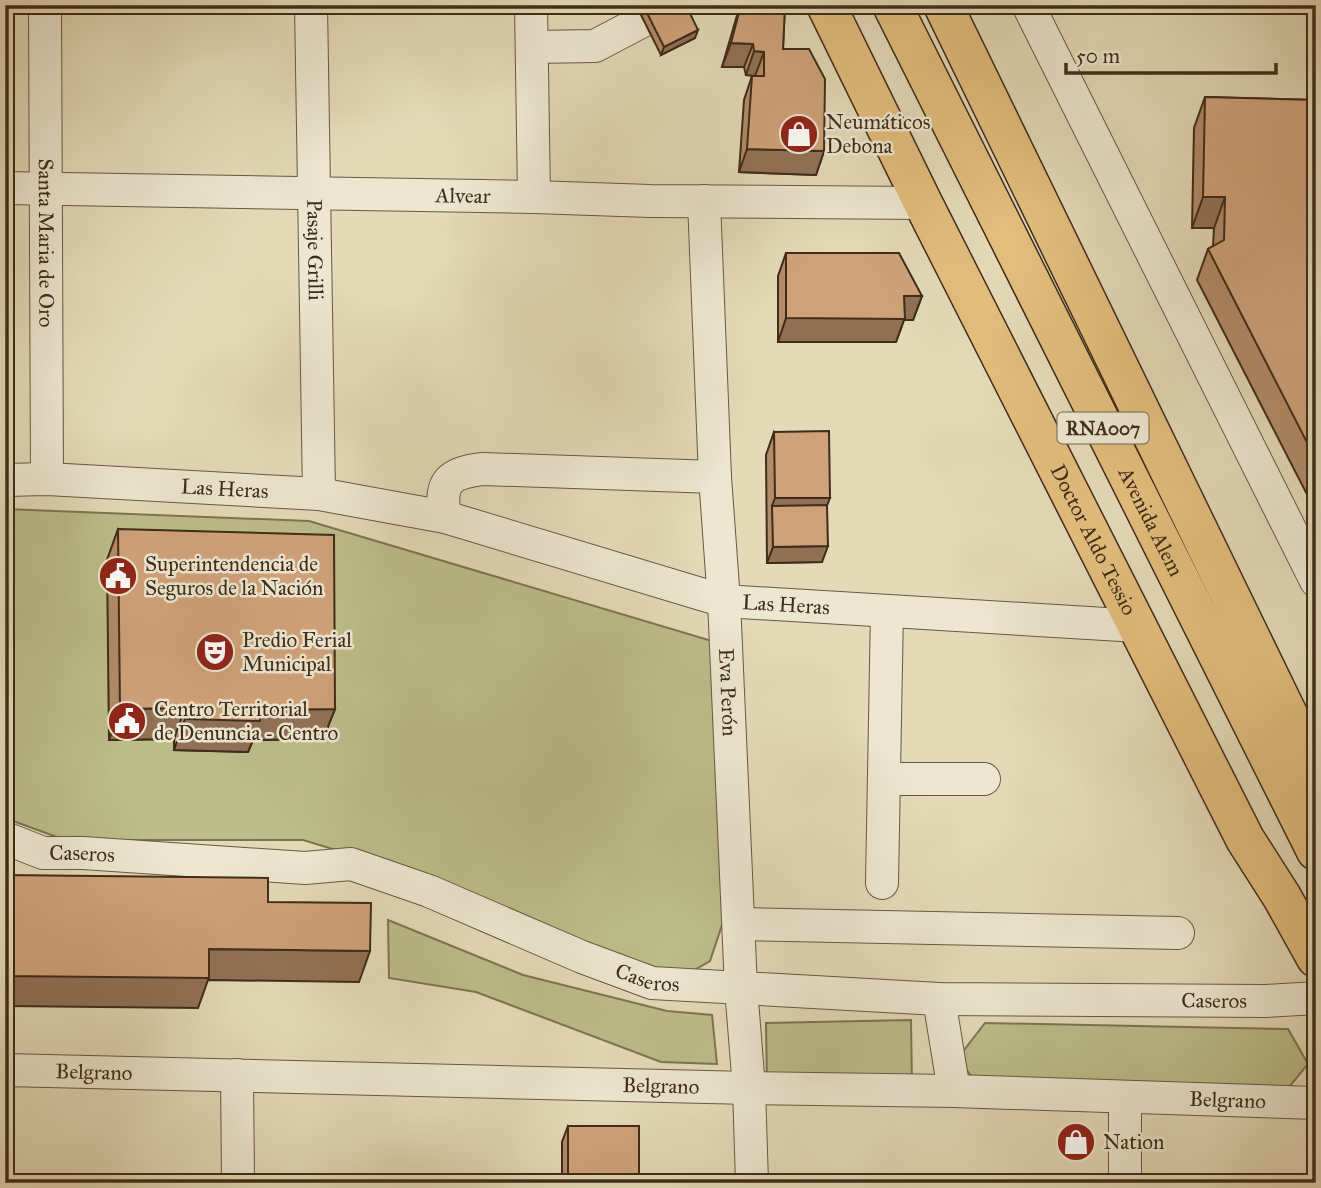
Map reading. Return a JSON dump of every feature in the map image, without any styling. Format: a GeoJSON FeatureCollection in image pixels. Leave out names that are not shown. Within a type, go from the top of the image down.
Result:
{"type":"FeatureCollection","features":[{"type":"Feature","properties":{"kind":"main road","name":"Doctor Aldo Tessio"},"geometry":{"type":"LineString","coordinates":[[827,5],[923,203],[1245,839],[1316,958]]}},
{"type":"Feature","properties":{"kind":"main road","name":"Avenida Alem"},"geometry":{"type":"LineString","coordinates":[[892,5],[1316,851]]}},
{"type":"Feature","properties":{"kind":"main road","name":"Avenida Alem"},"geometry":{"type":"LineString","coordinates":[[943,5],[1316,772]]}},
{"type":"Feature","properties":{"kind":"main road"},"geometry":{"type":"LineString","coordinates":[[1281,703],[1316,755]]}},
{"type":"Feature","properties":{"kind":"street","name":"Santa Maria de Oro"},"geometry":{"type":"LineString","coordinates":[[45,5],[47,480]]}},
{"type":"Feature","properties":{"kind":"street","name":"Pasaje Grilli"},"geometry":{"type":"LineString","coordinates":[[311,5],[319,494]]}},
{"type":"Feature","properties":{"kind":"street"},"geometry":{"type":"LineString","coordinates":[[531,5],[534,197]]}},
{"type":"Feature","properties":{"kind":"street"},"geometry":{"type":"LineString","coordinates":[[532,47],[595,46],[673,5]]}},
{"type":"Feature","properties":{"kind":"street"},"geometry":{"type":"LineString","coordinates":[[1028,5],[1316,581]]}},
{"type":"Feature","properties":{"kind":"street","name":"Alvear"},"geometry":{"type":"LineString","coordinates":[[5,188],[650,201],[923,203]]}},
{"type":"Feature","properties":{"kind":"street","name":"Eva Perón"},"geometry":{"type":"LineString","coordinates":[[704,201],[715,477],[724,601],[752,1183]]}},
{"type":"Feature","properties":{"kind":"street"},"geometry":{"type":"LineString","coordinates":[[444,517],[444,486],[449,479],[465,471],[483,469],[715,477]]}},
{"type":"Feature","properties":{"kind":"street","name":"Las Heras"},"geometry":{"type":"LineString","coordinates":[[5,480],[319,494],[444,517],[724,601],[1138,626]]}},
{"type":"Feature","properties":{"kind":"street"},"geometry":{"type":"LineString","coordinates":[[882,883],[887,611]]}},
{"type":"Feature","properties":{"kind":"street"},"geometry":{"type":"LineString","coordinates":[[884,779],[985,779]]}},
{"type":"Feature","properties":{"kind":"street","name":"Caseros"},"geometry":{"type":"LineString","coordinates":[[5,838],[43,853],[83,853],[305,868],[351,864],[429,891],[582,957],[652,983],[676,986],[939,999],[1266,1001],[1316,998]]}},
{"type":"Feature","properties":{"kind":"street"},"geometry":{"type":"LineString","coordinates":[[738,924],[1178,933]]}},
{"type":"Feature","properties":{"kind":"street"},"geometry":{"type":"LineString","coordinates":[[939,999],[954,1091]]}},
{"type":"Feature","properties":{"kind":"street","name":"Belgrano"},"geometry":{"type":"LineString","coordinates":[[5,1070],[1308,1099]]}},
{"type":"Feature","properties":{"kind":"street"},"geometry":{"type":"LineString","coordinates":[[237,1075],[238,1183]]}},
{"type":"Feature","properties":{"kind":"street"},"geometry":{"type":"LineString","coordinates":[[1125,1097],[1125,1183]]}},
{"type":"Feature","properties":{"kind":"green space"},"geometry":{"type":"Polygon","coordinates":[[[5,509],[309,521],[712,641],[724,919],[710,961],[679,979],[303,840],[65,840],[5,818],[5,509]]]}},
{"type":"Feature","properties":{"kind":"green space"},"geometry":{"type":"Polygon","coordinates":[[[388,920],[523,975],[667,1011],[712,1015],[717,1064],[661,1062],[476,992],[389,978],[388,920]]]}},
{"type":"Feature","properties":{"kind":"green space"},"geometry":{"type":"Polygon","coordinates":[[[911,1020],[912,1086],[767,1087],[766,1023],[911,1020]]]}},
{"type":"Feature","properties":{"kind":"green space"},"geometry":{"type":"Polygon","coordinates":[[[985,1023],[1288,1029],[1308,1064],[1281,1097],[983,1092],[958,1058],[985,1023]]]}},
{"type":"Feature","properties":{"kind":"building"},"geometry":{"type":"Polygon","coordinates":[[[643,5],[686,5],[698,30],[664,47],[643,5]]]}},
{"type":"Feature","properties":{"kind":"building"},"geometry":{"type":"Polygon","coordinates":[[[741,5],[785,5],[783,49],[809,49],[825,79],[824,151],[747,149],[752,76],[764,76],[764,52],[754,51],[753,44],[731,43],[741,5]]]}},
{"type":"Feature","properties":{"kind":"building"},"geometry":{"type":"Polygon","coordinates":[[[1205,97],[1316,100],[1316,460],[1208,249],[1224,240],[1225,197],[1203,197],[1205,97]]]}},
{"type":"Feature","properties":{"kind":"building"},"geometry":{"type":"Polygon","coordinates":[[[786,253],[899,253],[922,296],[904,296],[905,319],[786,318],[786,253]]]}},
{"type":"Feature","properties":{"kind":"building"},"geometry":{"type":"Polygon","coordinates":[[[829,431],[830,498],[775,498],[774,432],[829,431]]]}},
{"type":"Feature","properties":{"kind":"building"},"geometry":{"type":"Polygon","coordinates":[[[827,505],[828,546],[773,547],[772,506],[827,505]]]}},
{"type":"Feature","properties":{"kind":"building","name":"Predio Ferial Municipal"},"geometry":{"type":"Polygon","coordinates":[[[118,529],[334,535],[335,709],[260,710],[260,721],[185,719],[185,708],[120,709],[118,529]]]}},
{"type":"Feature","properties":{"kind":"building"},"geometry":{"type":"Polygon","coordinates":[[[5,875],[268,878],[268,902],[371,903],[370,951],[209,949],[209,978],[5,976],[5,875]]]}},
{"type":"Feature","properties":{"kind":"building"},"geometry":{"type":"Polygon","coordinates":[[[568,1126],[639,1126],[639,1183],[568,1183],[568,1126]]]}},
{"type":"Feature","properties":{"kind":"place","name":"Neumáticos Debona"},"geometry":{"type":"Point","coordinates":[799,134]}},
{"type":"Feature","properties":{"kind":"place","name":"Superintendencia de Seguros de la Nación"},"geometry":{"type":"Point","coordinates":[118,576]}},
{"type":"Feature","properties":{"kind":"place","name":"Predio Ferial Municipal"},"geometry":{"type":"Point","coordinates":[215,652]}},
{"type":"Feature","properties":{"kind":"place","name":"Centro Territorial de Denuncia - Centro"},"geometry":{"type":"Point","coordinates":[127,721]}},
{"type":"Feature","properties":{"kind":"place","name":"Nation"},"geometry":{"type":"Point","coordinates":[1076,1142]}}]}
